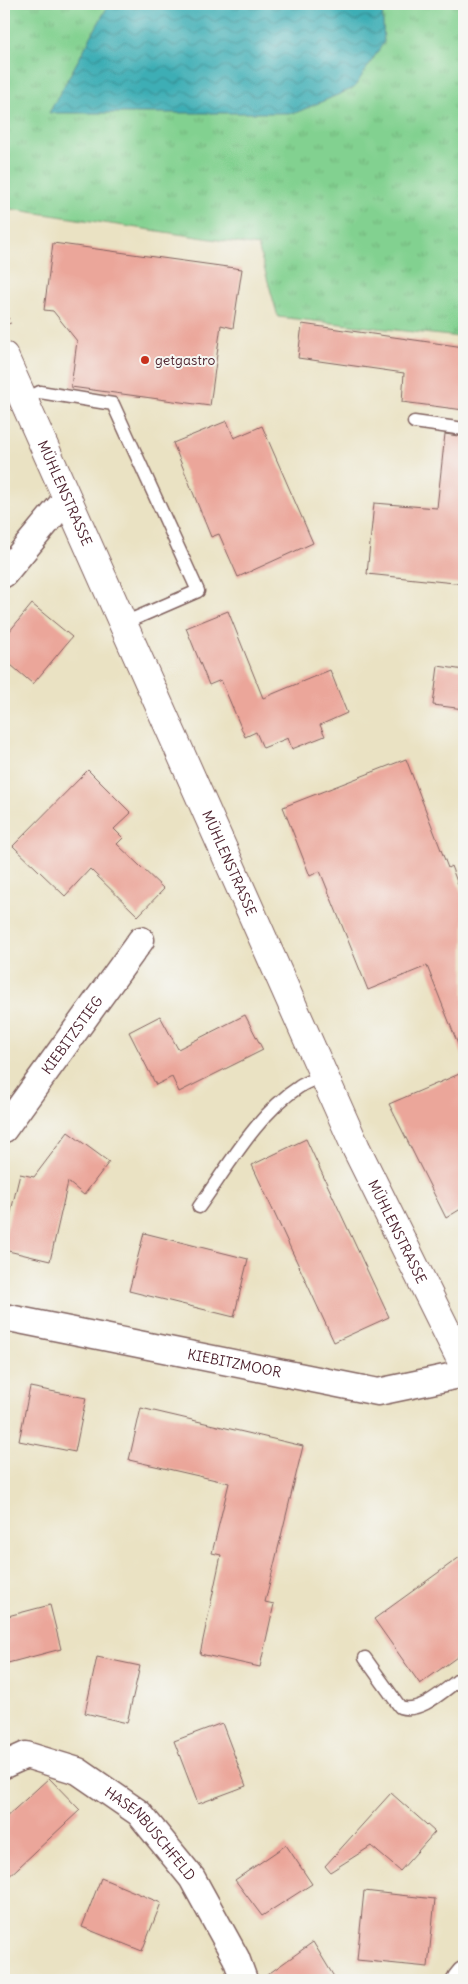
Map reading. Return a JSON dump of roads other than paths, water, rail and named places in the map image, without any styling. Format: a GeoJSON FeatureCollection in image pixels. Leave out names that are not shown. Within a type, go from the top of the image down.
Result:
{"type":"FeatureCollection","features":[{"type":"Feature","properties":{"kind":"main road","name":"MÜHLENSTRASSE"},"geometry":{"type":"LineString","coordinates":[[4,356],[356,1148],[464,1366]]}},
{"type":"Feature","properties":{"kind":"street"},"geometry":{"type":"LineString","coordinates":[[4,574],[66,499]]}},
{"type":"Feature","properties":{"kind":"street","name":"KIEBITZSTIEG"},"geometry":{"type":"LineString","coordinates":[[4,1129],[141,940]]}},
{"type":"Feature","properties":{"kind":"street","name":"KIEBITZMOOR"},"geometry":{"type":"LineString","coordinates":[[4,1317],[378,1392],[464,1374]]}},
{"type":"Feature","properties":{"kind":"street","name":"HASENBUSCHFELD"},"geometry":{"type":"LineString","coordinates":[[4,1765],[26,1755],[78,1771],[140,1813],[192,1878],[236,1958],[244,1980]]}},
{"type":"Feature","properties":{"kind":"street"},"geometry":{"type":"LineString","coordinates":[[460,1980],[464,1975]]}},
{"type":"Feature","properties":{"kind":"lane"},"geometry":{"type":"LineString","coordinates":[[23,401],[40,392],[114,404],[198,591],[122,624]]}},
{"type":"Feature","properties":{"kind":"lane"},"geometry":{"type":"LineString","coordinates":[[414,422],[464,429]]}},
{"type":"Feature","properties":{"kind":"lane"},"geometry":{"type":"LineString","coordinates":[[198,1206],[260,1123],[279,1102],[300,1086],[324,1076]]}},
{"type":"Feature","properties":{"kind":"lane"},"geometry":{"type":"LineString","coordinates":[[364,1658],[400,1707],[409,1710],[420,1706],[464,1676]]}},
{"type":"Feature","properties":{"kind":"water"},"geometry":{"type":"Polygon","coordinates":[[[109,4],[382,4],[384,42],[354,88],[295,113],[49,113],[109,4]]]}},
{"type":"Feature","properties":{"kind":"place","name":"getgastro"},"geometry":{"type":"Point","coordinates":[145,360]}}]}
